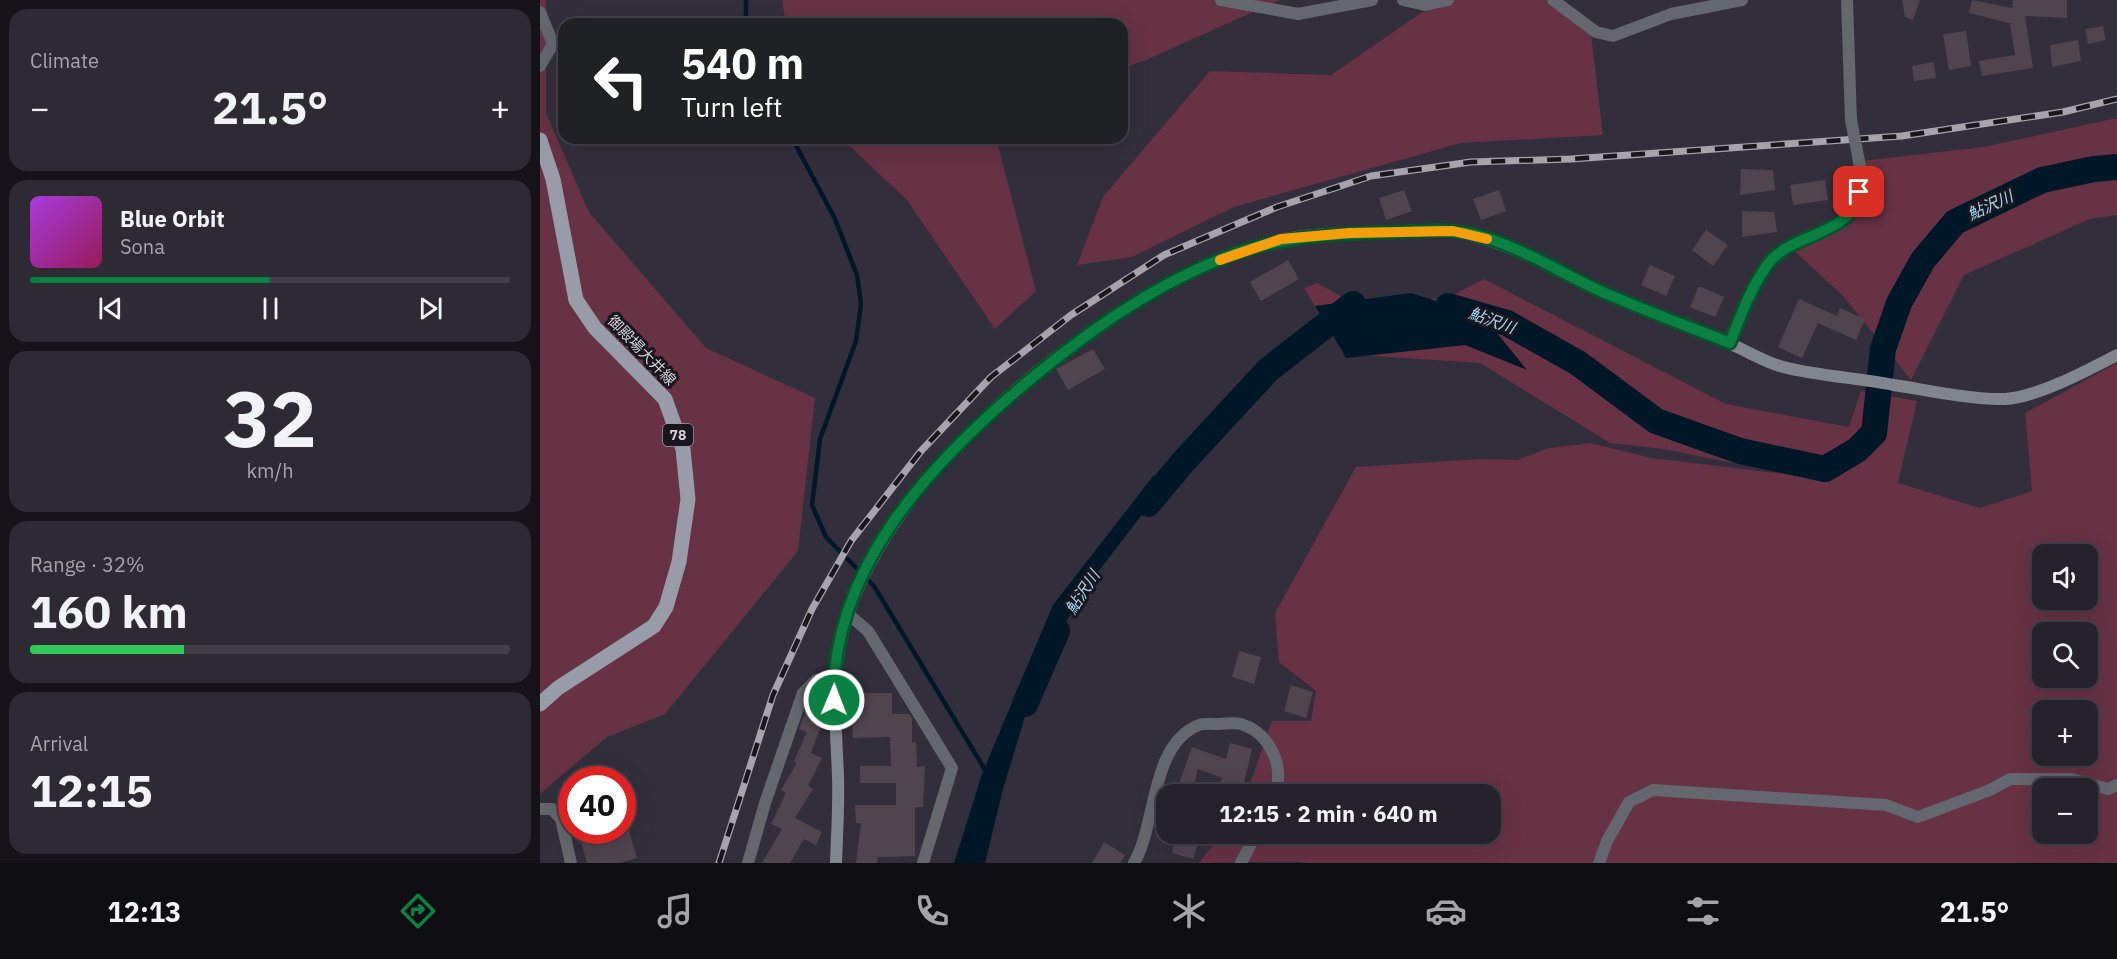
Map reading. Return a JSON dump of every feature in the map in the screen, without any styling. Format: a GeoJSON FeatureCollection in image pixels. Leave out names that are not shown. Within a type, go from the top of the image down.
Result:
{"type":"FeatureCollection","features":[{"type":"Feature","properties":{"kind":"main road","name":"御殿場大井線"},"geometry":{"type":"LineString","coordinates":[[540,140],[554,179],[576,300],[595,328],[665,399],[683,449],[688,499],[679,562],[666,607],[654,626],[566,682],[540,705]]}},
{"type":"Feature","properties":{"kind":"street"},"geometry":{"type":"LineString","coordinates":[[1221,0],[1298,14],[1372,0]]}},
{"type":"Feature","properties":{"kind":"street"},"geometry":{"type":"LineString","coordinates":[[1403,0],[1425,5],[1448,0]]}},
{"type":"Feature","properties":{"kind":"street"},"geometry":{"type":"LineString","coordinates":[[1553,0],[1596,32],[1613,36],[1671,14],[1742,0]]}},
{"type":"Feature","properties":{"kind":"street"},"geometry":{"type":"LineString","coordinates":[[1730,343],[1744,308],[1769,262],[1789,246],[1837,225],[1857,207],[1862,177],[1851,120],[1847,0]]}},
{"type":"Feature","properties":{"kind":"street"},"geometry":{"type":"LineString","coordinates":[[540,12],[553,44],[540,66]]}},
{"type":"Feature","properties":{"kind":"street"},"geometry":{"type":"LineString","coordinates":[[836,863],[838,780],[834,683],[836,652],[855,593],[873,555],[913,495],[948,455],[989,415],[1067,349],[1120,312],[1194,270],[1281,239],[1349,233],[1453,231],[1499,242],[1598,290],[1782,366],[1926,390],[2007,399],[2066,381],[2117,355]]}},
{"type":"Feature","properties":{"kind":"street"},"geometry":{"type":"LineString","coordinates":[[848,614],[868,632],[951,768],[923,863]]}},
{"type":"Feature","properties":{"kind":"street"},"geometry":{"type":"LineString","coordinates":[[748,863],[765,803],[803,693],[816,680],[834,683]]}},
{"type":"Feature","properties":{"kind":"street"},"geometry":{"type":"LineString","coordinates":[[1158,784],[1165,760],[1178,740],[1200,725],[1239,723],[1262,734],[1271,747],[1277,768],[1276,784]]}},
{"type":"Feature","properties":{"kind":"street"},"geometry":{"type":"LineString","coordinates":[[1599,863],[1606,841],[1629,802],[1653,790],[1887,805],[1918,817],[1990,790],[2010,779],[2071,778],[2108,789],[2117,785]]}},
{"type":"Feature","properties":{"kind":"street"},"geometry":{"type":"LineString","coordinates":[[1134,863],[1156,790]]}},
{"type":"Feature","properties":{"kind":"street"},"geometry":{"type":"LineString","coordinates":[[540,808],[552,809],[561,819],[572,863]]}},
{"type":"Feature","properties":{"kind":"street"},"geometry":{"type":"LineString","coordinates":[[1241,863],[1251,844]]}},
{"type":"Feature","properties":{"kind":"shaded area"},"geometry":{"type":"Polygon","coordinates":[[[540,0],[546,0],[546,113],[589,212],[706,348],[815,398],[798,551],[665,714],[607,737],[573,766],[558,766],[558,779],[540,794],[540,0]]]}},
{"type":"Feature","properties":{"kind":"shaded area"},"geometry":{"type":"Polygon","coordinates":[[[782,0],[1280,0],[1128,66],[1128,18],[785,18],[782,0]]]}},
{"type":"Feature","properties":{"kind":"shaded area"},"geometry":{"type":"Polygon","coordinates":[[[1455,0],[1551,0],[1591,34],[1603,135],[1461,143],[1234,207],[1132,257],[1077,265],[1103,197],[1210,71],[1331,75],[1421,13],[1455,0]]]}},
{"type":"Feature","properties":{"kind":"shaded area"},"geometry":{"type":"Polygon","coordinates":[[[2117,118],[2117,215],[2090,219],[1964,275],[1911,380],[1844,297],[1789,246],[1857,207],[1862,161],[1983,147],[2117,118]]]}},
{"type":"Feature","properties":{"kind":"shaded area"},"geometry":{"type":"Polygon","coordinates":[[[847,144],[998,144],[1036,291],[995,329],[907,200],[847,144]]]}},
{"type":"Feature","properties":{"kind":"shaded area"},"geometry":{"type":"Polygon","coordinates":[[[1484,279],[1726,404],[1849,427],[1861,391],[1917,401],[1898,483],[1980,508],[2032,491],[2025,413],[2117,363],[2117,863],[1199,863],[1213,844],[1501,844],[1501,784],[1250,784],[1272,721],[1311,721],[1316,691],[1279,662],[1275,613],[1356,467],[1480,459],[1517,460],[1549,448],[1590,443],[1652,458],[1792,475],[1663,449],[1610,443],[1480,363],[1343,354],[1304,288],[1317,283],[1346,299],[1445,299],[1484,279]]]}},
{"type":"Feature","properties":{"kind":"water"},"geometry":{"type":"Polygon","coordinates":[[[1411,293],[1483,316],[1527,370],[1465,345],[1346,358],[1315,306],[1411,293]]]}},
{"type":"Feature","properties":{"kind":"water"},"geometry":{"type":"Polygon","coordinates":[[[1154,475],[1170,478],[1085,589],[1040,667],[1003,789],[985,863],[954,863],[982,774],[1053,605],[1154,475]]]}},
{"type":"Feature","properties":{"kind":"building"},"geometry":{"type":"Polygon","coordinates":[[[1902,0],[1920,0],[1913,20],[1905,17],[1902,0]]]}},
{"type":"Feature","properties":{"kind":"building"},"geometry":{"type":"Polygon","coordinates":[[[1972,0],[2012,8],[2013,0],[2067,0],[2067,18],[2025,16],[2033,68],[1982,76],[1979,61],[2015,55],[2010,24],[2013,24],[1969,13],[1972,0]]]}},
{"type":"Feature","properties":{"kind":"building"},"geometry":{"type":"Polygon","coordinates":[[[2103,26],[2106,40],[2088,44],[2085,29],[2103,26]]]}},
{"type":"Feature","properties":{"kind":"building"},"geometry":{"type":"Polygon","coordinates":[[[1966,31],[1971,66],[1949,70],[1943,34],[1966,31]]]}},
{"type":"Feature","properties":{"kind":"building"},"geometry":{"type":"Polygon","coordinates":[[[2078,40],[2081,61],[2052,67],[2050,45],[2078,40]]]}},
{"type":"Feature","properties":{"kind":"building"},"geometry":{"type":"Polygon","coordinates":[[[1934,62],[1936,78],[1914,81],[1912,66],[1934,62]]]}},
{"type":"Feature","properties":{"kind":"building"},"geometry":{"type":"Polygon","coordinates":[[[1741,169],[1773,170],[1775,190],[1740,195],[1741,169]]]}},
{"type":"Feature","properties":{"kind":"building"},"geometry":{"type":"Polygon","coordinates":[[[1825,180],[1828,200],[1793,205],[1790,185],[1825,180]]]}},
{"type":"Feature","properties":{"kind":"building"},"geometry":{"type":"Polygon","coordinates":[[[1404,190],[1412,211],[1386,220],[1379,198],[1404,190]]]}},
{"type":"Feature","properties":{"kind":"building"},"geometry":{"type":"Polygon","coordinates":[[[1499,190],[1506,211],[1481,220],[1473,199],[1499,190]]]}},
{"type":"Feature","properties":{"kind":"building"},"geometry":{"type":"Polygon","coordinates":[[[1742,211],[1774,212],[1777,232],[1742,237],[1742,211]]]}},
{"type":"Feature","properties":{"kind":"building"},"geometry":{"type":"Polygon","coordinates":[[[1706,230],[1728,245],[1713,266],[1692,250],[1706,230]]]}},
{"type":"Feature","properties":{"kind":"building"},"geometry":{"type":"Polygon","coordinates":[[[1288,260],[1299,279],[1261,301],[1250,282],[1288,260]]]}},
{"type":"Feature","properties":{"kind":"building"},"geometry":{"type":"Polygon","coordinates":[[[1650,265],[1675,276],[1666,296],[1641,285],[1650,265]]]}},
{"type":"Feature","properties":{"kind":"building"},"geometry":{"type":"Polygon","coordinates":[[[1699,286],[1724,297],[1715,317],[1690,307],[1699,286]]]}},
{"type":"Feature","properties":{"kind":"building"},"geometry":{"type":"Polygon","coordinates":[[[1799,299],[1837,316],[1840,308],[1865,319],[1856,340],[1818,323],[1802,358],[1778,347],[1799,299]]]}},
{"type":"Feature","properties":{"kind":"building"},"geometry":{"type":"Polygon","coordinates":[[[1093,349],[1105,369],[1068,390],[1056,369],[1093,349]]]}},
{"type":"Feature","properties":{"kind":"building"},"geometry":{"type":"Polygon","coordinates":[[[1239,651],[1261,657],[1254,684],[1232,677],[1239,651]]]}},
{"type":"Feature","properties":{"kind":"building"},"geometry":{"type":"Polygon","coordinates":[[[1291,685],[1313,692],[1306,718],[1284,711],[1291,685]]]}},
{"type":"Feature","properties":{"kind":"building"},"geometry":{"type":"Polygon","coordinates":[[[851,693],[892,693],[892,714],[909,714],[912,718],[912,743],[916,742],[917,767],[925,766],[923,807],[915,807],[915,856],[878,857],[877,863],[856,863],[861,823],[856,823],[855,805],[896,805],[896,783],[860,783],[860,766],[891,766],[890,737],[853,738],[851,693]]]}},
{"type":"Feature","properties":{"kind":"building"},"geometry":{"type":"Polygon","coordinates":[[[806,711],[818,715],[816,720],[822,723],[811,753],[822,758],[808,786],[813,789],[795,818],[822,832],[816,845],[804,839],[790,863],[762,863],[782,829],[771,824],[786,793],[781,790],[797,763],[794,761],[807,732],[799,729],[806,711]]]}},
{"type":"Feature","properties":{"kind":"building"},"geometry":{"type":"Polygon","coordinates":[[[1230,743],[1252,749],[1244,784],[1221,784],[1222,778],[1198,769],[1194,784],[1179,784],[1192,747],[1226,759],[1230,743]]]}},
{"type":"Feature","properties":{"kind":"building"},"geometry":{"type":"Polygon","coordinates":[[[1104,842],[1125,855],[1120,863],[1092,863],[1104,842]]]}},
{"type":"Feature","properties":{"kind":"building"},"geometry":{"type":"Polygon","coordinates":[[[582,844],[633,844],[637,858],[620,863],[587,863],[582,844]]]}},
{"type":"Feature","properties":{"kind":"building"},"geometry":{"type":"Polygon","coordinates":[[[1174,844],[1198,844],[1193,859],[1172,853],[1174,844]]]}},
{"type":"Feature","properties":{"kind":"waterway"},"geometry":{"type":"LineString","coordinates":[[746,0],[746,18]]}},
{"type":"Feature","properties":{"kind":"waterway"},"geometry":{"type":"LineString","coordinates":[[795,144],[835,219],[857,275],[861,304],[856,341],[820,439],[812,505],[826,537],[874,586],[987,773]]}},
{"type":"Feature","properties":{"kind":"waterway","name":"鮎沢川"},"geometry":{"type":"LineString","coordinates":[[1448,306],[1507,323],[1578,363],[1656,421],[1740,451],[1825,469],[1857,450],[1874,433],[1883,349],[1899,303],[1923,260],[1955,222],[2042,180],[2094,169],[2117,167]]}},
{"type":"Feature","properties":{"kind":"waterway","name":"鮎沢川"},"geometry":{"type":"LineString","coordinates":[[1148,504],[1184,461],[1268,370],[1353,304]]}},
{"type":"Feature","properties":{"kind":"waterway","name":"鮎沢川"},"geometry":{"type":"LineString","coordinates":[[1025,704],[1057,631]]}},
{"type":"Feature","properties":{"kind":"railway"},"geometry":{"type":"LineString","coordinates":[[719,863],[773,695],[812,609],[851,541],[921,451],[991,377],[1071,315],[1164,255],[1277,207],[1371,176],[1471,162],[1571,159],[1902,136],[2063,112],[2117,99]]}},
{"type":"Feature","properties":{"kind":"slow traffic"},"geometry":{"type":"LineString","coordinates":[[1220,260],[1281,239],[1349,233],[1453,231],[1487,239]]}},
{"type":"Feature","properties":{"kind":"route"},"geometry":{"type":"LineString","coordinates":[[834,700],[836,652],[855,593],[890,525],[913,495],[948,455],[989,415],[1067,349],[1120,312],[1194,270],[1236,253],[1281,239],[1349,233],[1453,231],[1499,242],[1598,290],[1730,343],[1744,308],[1769,262],[1789,246],[1837,225],[1857,207],[1859,192]]}}]}
